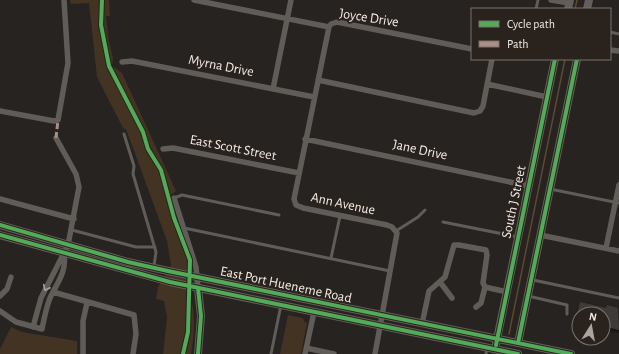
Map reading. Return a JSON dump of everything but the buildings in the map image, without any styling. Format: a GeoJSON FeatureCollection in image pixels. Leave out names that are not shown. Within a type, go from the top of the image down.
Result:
{"type":"FeatureCollection","features":[{"type":"Feature","properties":{"kind":"main road","name":"South J Street"},"geometry":{"type":"LineString","coordinates":[[489,350],[497,339],[555,60]]}},
{"type":"Feature","properties":{"kind":"main road"},"geometry":{"type":"LineString","coordinates":[[489,350],[518,343],[530,279],[577,60]]}},
{"type":"Feature","properties":{"kind":"main road","name":"East Port Hueneme Road"},"geometry":{"type":"LineString","coordinates":[[0,224],[68,245],[197,278],[571,354]]}},
{"type":"Feature","properties":{"kind":"main road","name":"East Port Hueneme Road"},"geometry":{"type":"LineString","coordinates":[[0,235],[147,277],[489,350],[518,354]]}},
{"type":"Feature","properties":{"kind":"main road"},"geometry":{"type":"LineString","coordinates":[[198,288],[202,316],[198,354]]}},
{"type":"Feature","properties":{"kind":"main road"},"geometry":{"type":"LineString","coordinates":[[518,354],[538,347]]}},
{"type":"Feature","properties":{"kind":"street"},"geometry":{"type":"LineString","coordinates":[[0,111],[54,121],[58,120],[68,63],[64,0]]}},
{"type":"Feature","properties":{"kind":"street","name":"Joyce Drive"},"geometry":{"type":"LineString","coordinates":[[194,0],[329,27],[337,22],[471,49]]}},
{"type":"Feature","properties":{"kind":"street"},"geometry":{"type":"LineString","coordinates":[[273,89],[291,0]]}},
{"type":"Feature","properties":{"kind":"street"},"geometry":{"type":"LineString","coordinates":[[551,0],[569,4]]}},
{"type":"Feature","properties":{"kind":"street","name":"Ann Avenue"},"geometry":{"type":"LineString","coordinates":[[329,27],[294,198],[296,205],[303,208],[387,225],[396,231]]}},
{"type":"Feature","properties":{"kind":"street"},"geometry":{"type":"LineString","coordinates":[[318,80],[474,113],[482,108],[492,60]]}},
{"type":"Feature","properties":{"kind":"street","name":"Myrna Drive"},"geometry":{"type":"LineString","coordinates":[[122,62],[132,61],[314,98]]}},
{"type":"Feature","properties":{"kind":"street"},"geometry":{"type":"LineString","coordinates":[[487,84],[547,97]]}},
{"type":"Feature","properties":{"kind":"street"},"geometry":{"type":"LineString","coordinates":[[33,328],[41,298],[68,245],[74,219],[79,182],[56,138]]}},
{"type":"Feature","properties":{"kind":"street","name":"Jane Drive"},"geometry":{"type":"LineString","coordinates":[[306,139],[529,186]]}},
{"type":"Feature","properties":{"kind":"street","name":"East Scott Street"},"geometry":{"type":"LineString","coordinates":[[163,149],[173,148],[299,173]]}},
{"type":"Feature","properties":{"kind":"street"},"geometry":{"type":"LineString","coordinates":[[606,248],[617,202],[619,185]]}},
{"type":"Feature","properties":{"kind":"street"},"geometry":{"type":"LineString","coordinates":[[174,198],[196,267],[198,288]]}},
{"type":"Feature","properties":{"kind":"street"},"geometry":{"type":"LineString","coordinates":[[0,199],[74,219]]}},
{"type":"Feature","properties":{"kind":"street"},"geometry":{"type":"LineString","coordinates":[[375,354],[398,237],[396,231]]}},
{"type":"Feature","properties":{"kind":"street"},"geometry":{"type":"LineString","coordinates":[[540,235],[619,251]]}},
{"type":"Feature","properties":{"kind":"street"},"geometry":{"type":"LineString","coordinates":[[422,324],[429,291],[440,282],[448,271],[452,248],[459,245],[486,250],[487,255],[483,282],[485,287],[480,303],[476,307]]}},
{"type":"Feature","properties":{"kind":"street"},"geometry":{"type":"LineString","coordinates":[[0,311],[16,322],[33,328],[42,329],[47,308],[66,264],[64,254]]}},
{"type":"Feature","properties":{"kind":"street"},"geometry":{"type":"LineString","coordinates":[[0,296],[7,289],[11,277]]}},
{"type":"Feature","properties":{"kind":"street"},"geometry":{"type":"LineString","coordinates":[[440,282],[452,298]]}},
{"type":"Feature","properties":{"kind":"street"},"geometry":{"type":"LineString","coordinates":[[485,287],[507,292]]}},
{"type":"Feature","properties":{"kind":"street"},"geometry":{"type":"LineString","coordinates":[[53,292],[134,316],[136,334],[133,354]]}},
{"type":"Feature","properties":{"kind":"street"},"geometry":{"type":"LineString","coordinates":[[83,354],[83,321],[87,303]]}},
{"type":"Feature","properties":{"kind":"street"},"geometry":{"type":"LineString","coordinates":[[314,312],[306,351],[334,354]]}},
{"type":"Feature","properties":{"kind":"lane"},"geometry":{"type":"LineString","coordinates":[[124,134],[134,166],[133,174],[155,246],[156,252],[154,268]]}},
{"type":"Feature","properties":{"kind":"lane"},"geometry":{"type":"LineString","coordinates":[[549,188],[617,202]]}},
{"type":"Feature","properties":{"kind":"lane"},"geometry":{"type":"LineString","coordinates":[[174,198],[182,195],[278,215]]}},
{"type":"Feature","properties":{"kind":"lane"},"geometry":{"type":"LineString","coordinates":[[396,231],[418,217],[425,210]]}},
{"type":"Feature","properties":{"kind":"lane"},"geometry":{"type":"LineString","coordinates":[[330,258],[340,216]]}},
{"type":"Feature","properties":{"kind":"lane"},"geometry":{"type":"LineString","coordinates":[[443,222],[518,237]]}},
{"type":"Feature","properties":{"kind":"lane"},"geometry":{"type":"LineString","coordinates":[[184,228],[391,271]]}},
{"type":"Feature","properties":{"kind":"lane"},"geometry":{"type":"LineString","coordinates":[[72,230],[136,247],[155,246]]}},
{"type":"Feature","properties":{"kind":"lane"},"geometry":{"type":"LineString","coordinates":[[530,279],[619,298]]}},
{"type":"Feature","properties":{"kind":"lane"},"geometry":{"type":"LineString","coordinates":[[527,296],[567,305],[567,314]]}},
{"type":"Feature","properties":{"kind":"lane"},"geometry":{"type":"LineString","coordinates":[[271,354],[281,305]]}},
{"type":"Feature","properties":{"kind":"shaded area"},"geometry":{"type":"Polygon","coordinates":[[[70,0],[109,0],[110,16],[106,16],[109,42],[113,58],[112,66],[122,73],[176,191],[171,195],[172,203],[188,252],[188,293],[193,306],[194,314],[191,354],[163,354],[167,317],[164,301],[156,299],[158,287],[171,265],[167,241],[126,129],[123,128],[97,77],[89,3],[71,4],[70,0]]]}},
{"type":"Feature","properties":{"kind":"shaded area"},"geometry":{"type":"Polygon","coordinates":[[[288,315],[303,318],[304,322],[307,323],[301,354],[280,354],[288,315]]]}},
{"type":"Feature","properties":{"kind":"shaded area"},"geometry":{"type":"Polygon","coordinates":[[[11,327],[22,332],[77,341],[77,354],[0,354],[0,349],[11,327]]]}},
{"type":"Feature","properties":{"kind":"waterway"},"geometry":{"type":"LineString","coordinates":[[575,8],[577,0]]}},
{"type":"Feature","properties":{"kind":"waterway"},"geometry":{"type":"LineString","coordinates":[[509,334],[565,60]]}},
{"type":"Feature","properties":{"kind":"marked path"},"geometry":{"type":"LineString","coordinates":[[56,138],[58,120]]}},
{"type":"Feature","properties":{"kind":"cycle path"},"geometry":{"type":"LineString","coordinates":[[102,0],[101,25],[109,66],[143,132],[148,149],[161,170],[174,218],[190,260],[188,332],[183,354]]}},
{"type":"Feature","properties":{"kind":"cycle path"},"geometry":{"type":"LineString","coordinates":[[496,345],[555,60]]}},
{"type":"Feature","properties":{"kind":"cycle path"},"geometry":{"type":"LineString","coordinates":[[518,343],[577,60]]}},
{"type":"Feature","properties":{"kind":"cycle path"},"geometry":{"type":"LineString","coordinates":[[0,225],[128,262],[571,354]]}},
{"type":"Feature","properties":{"kind":"cycle path"},"geometry":{"type":"LineString","coordinates":[[0,235],[170,282],[518,354]]}},
{"type":"Feature","properties":{"kind":"cycle path"},"geometry":{"type":"LineString","coordinates":[[198,288],[201,316],[198,354]]}}]}
